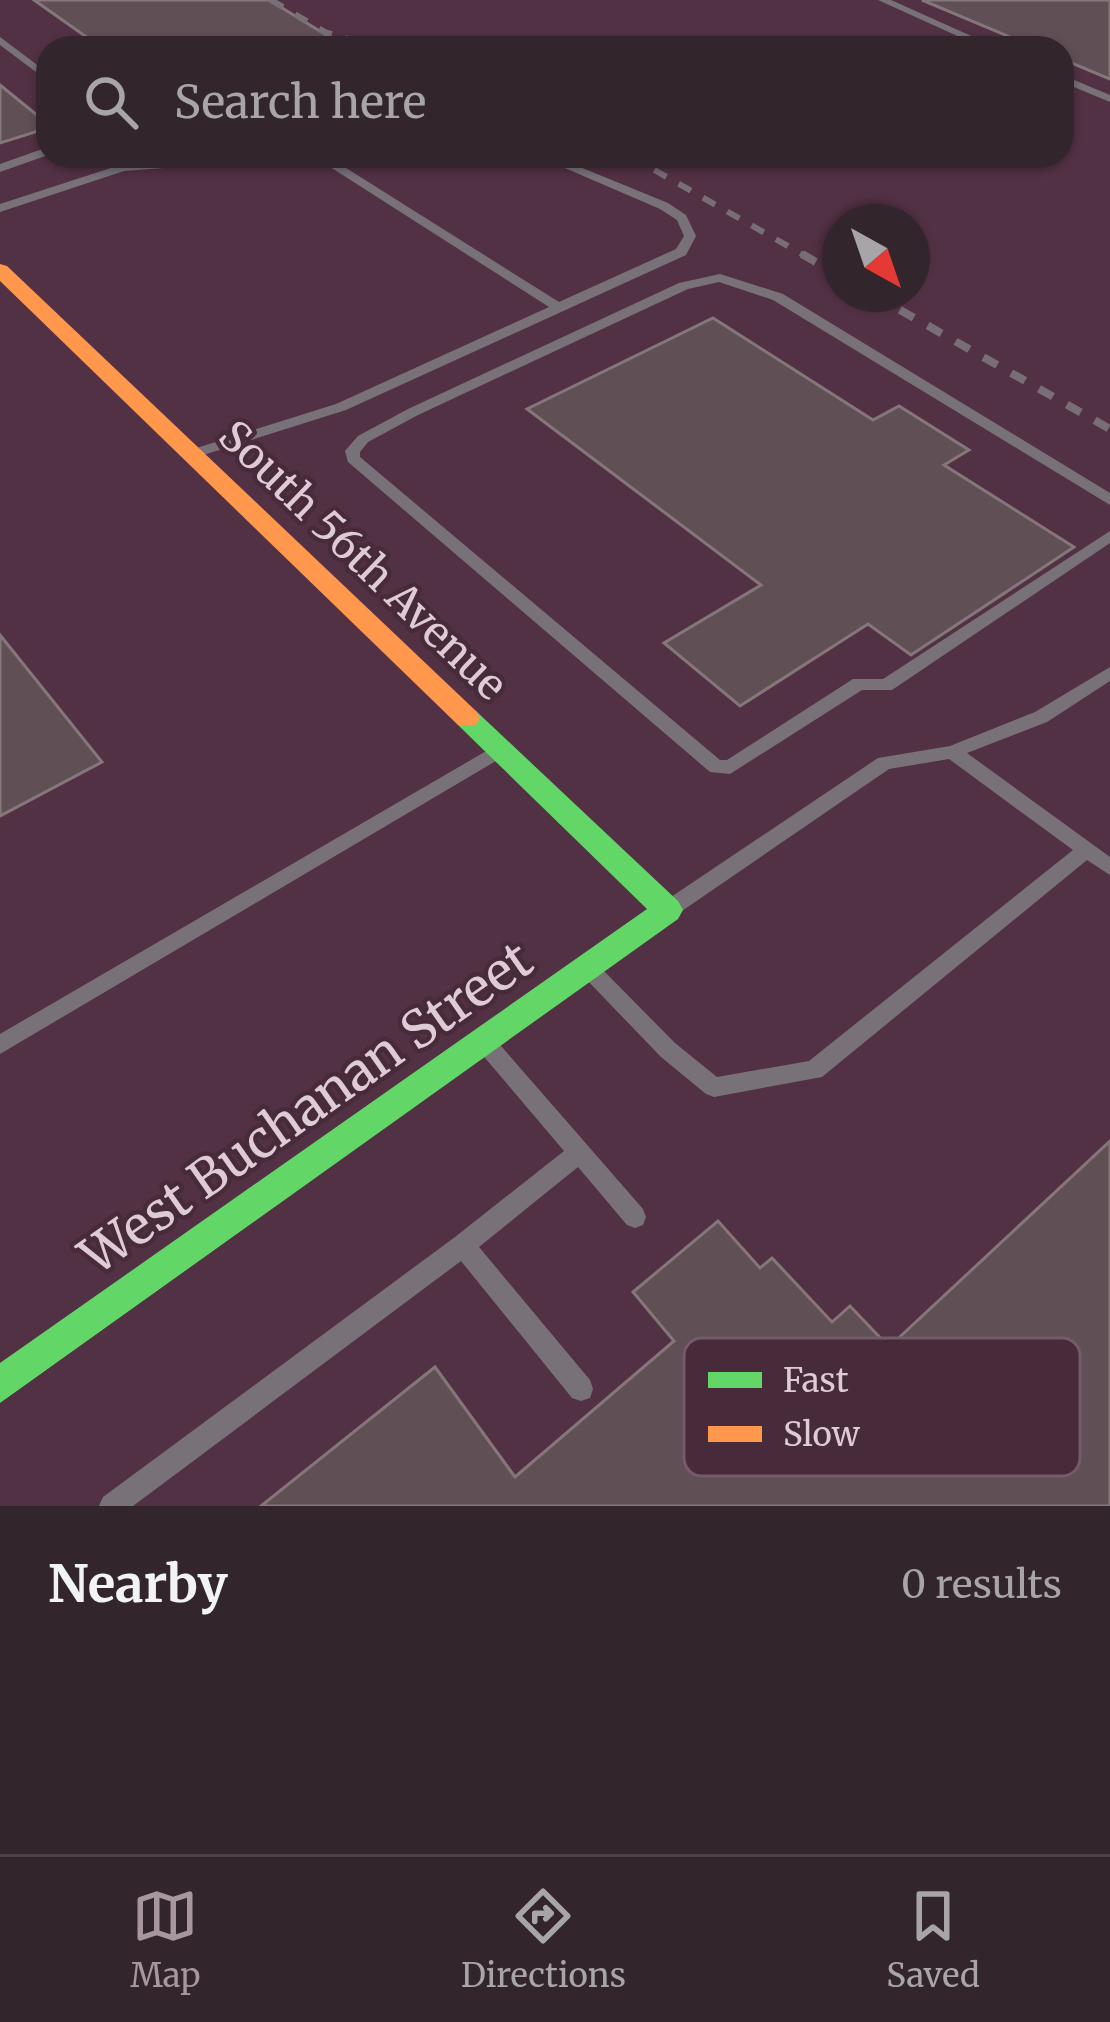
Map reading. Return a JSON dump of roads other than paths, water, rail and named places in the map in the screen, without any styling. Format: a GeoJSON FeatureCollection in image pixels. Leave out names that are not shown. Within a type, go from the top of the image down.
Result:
{"type":"FeatureCollection","features":[{"type":"Feature","properties":{"kind":"street","name":"South 56th Avenue"},"geometry":{"type":"LineString","coordinates":[[0,271],[668,910]]}},
{"type":"Feature","properties":{"kind":"street","name":"West Buchanan Street"},"geometry":{"type":"LineString","coordinates":[[0,1385],[668,910]]}},
{"type":"Feature","properties":{"kind":"lane"},"geometry":{"type":"LineString","coordinates":[[883,0],[966,36]]}},
{"type":"Feature","properties":{"kind":"lane"},"geometry":{"type":"LineString","coordinates":[[0,40],[36,69]]}},
{"type":"Feature","properties":{"kind":"lane"},"geometry":{"type":"LineString","coordinates":[[0,63],[21,57]]}},
{"type":"Feature","properties":{"kind":"lane"},"geometry":{"type":"LineString","coordinates":[[1074,83],[1110,99]]}},
{"type":"Feature","properties":{"kind":"lane"},"geometry":{"type":"LineString","coordinates":[[0,168],[36,155]]}},
{"type":"Feature","properties":{"kind":"lane"},"geometry":{"type":"LineString","coordinates":[[0,208],[123,168]]}},
{"type":"Feature","properties":{"kind":"lane"},"geometry":{"type":"LineString","coordinates":[[338,168],[559,308]]}},
{"type":"Feature","properties":{"kind":"lane"},"geometry":{"type":"LineString","coordinates":[[191,454],[341,407],[681,252],[690,236],[682,218],[572,168]]}},
{"type":"Feature","properties":{"kind":"lane"},"geometry":{"type":"LineString","coordinates":[[1110,500],[778,297],[720,278],[684,286],[413,412],[363,439],[352,451],[353,459],[510,597],[716,766],[730,767],[859,683],[886,686],[1110,536]]}},
{"type":"Feature","properties":{"kind":"lane"},"geometry":{"type":"LineString","coordinates":[[668,910],[884,763],[952,752],[1041,717],[1110,673]]}},
{"type":"Feature","properties":{"kind":"lane"},"geometry":{"type":"LineString","coordinates":[[0,1045],[500,749]]}},
{"type":"Feature","properties":{"kind":"lane"},"geometry":{"type":"LineString","coordinates":[[952,752],[1110,867]]}},
{"type":"Feature","properties":{"kind":"lane"},"geometry":{"type":"LineString","coordinates":[[587,968],[668,1049],[714,1087],[814,1070],[1086,850]]}},
{"type":"Feature","properties":{"kind":"lane"},"geometry":{"type":"LineString","coordinates":[[484,1041],[635,1217]]}},
{"type":"Feature","properties":{"kind":"lane"},"geometry":{"type":"LineString","coordinates":[[112,1506],[463,1245],[579,1152]]}},
{"type":"Feature","properties":{"kind":"lane"},"geometry":{"type":"LineString","coordinates":[[463,1245],[581,1389]]}},
{"type":"Feature","properties":{"kind":"railway"},"geometry":{"type":"LineString","coordinates":[[271,0],[338,36]]}},
{"type":"Feature","properties":{"kind":"railway"},"geometry":{"type":"LineString","coordinates":[[651,168],[807,257]]}},
{"type":"Feature","properties":{"kind":"railway"},"geometry":{"type":"LineString","coordinates":[[802,254],[822,266]]}},
{"type":"Feature","properties":{"kind":"railway"},"geometry":{"type":"LineString","coordinates":[[904,312],[1110,429]]}}]}
